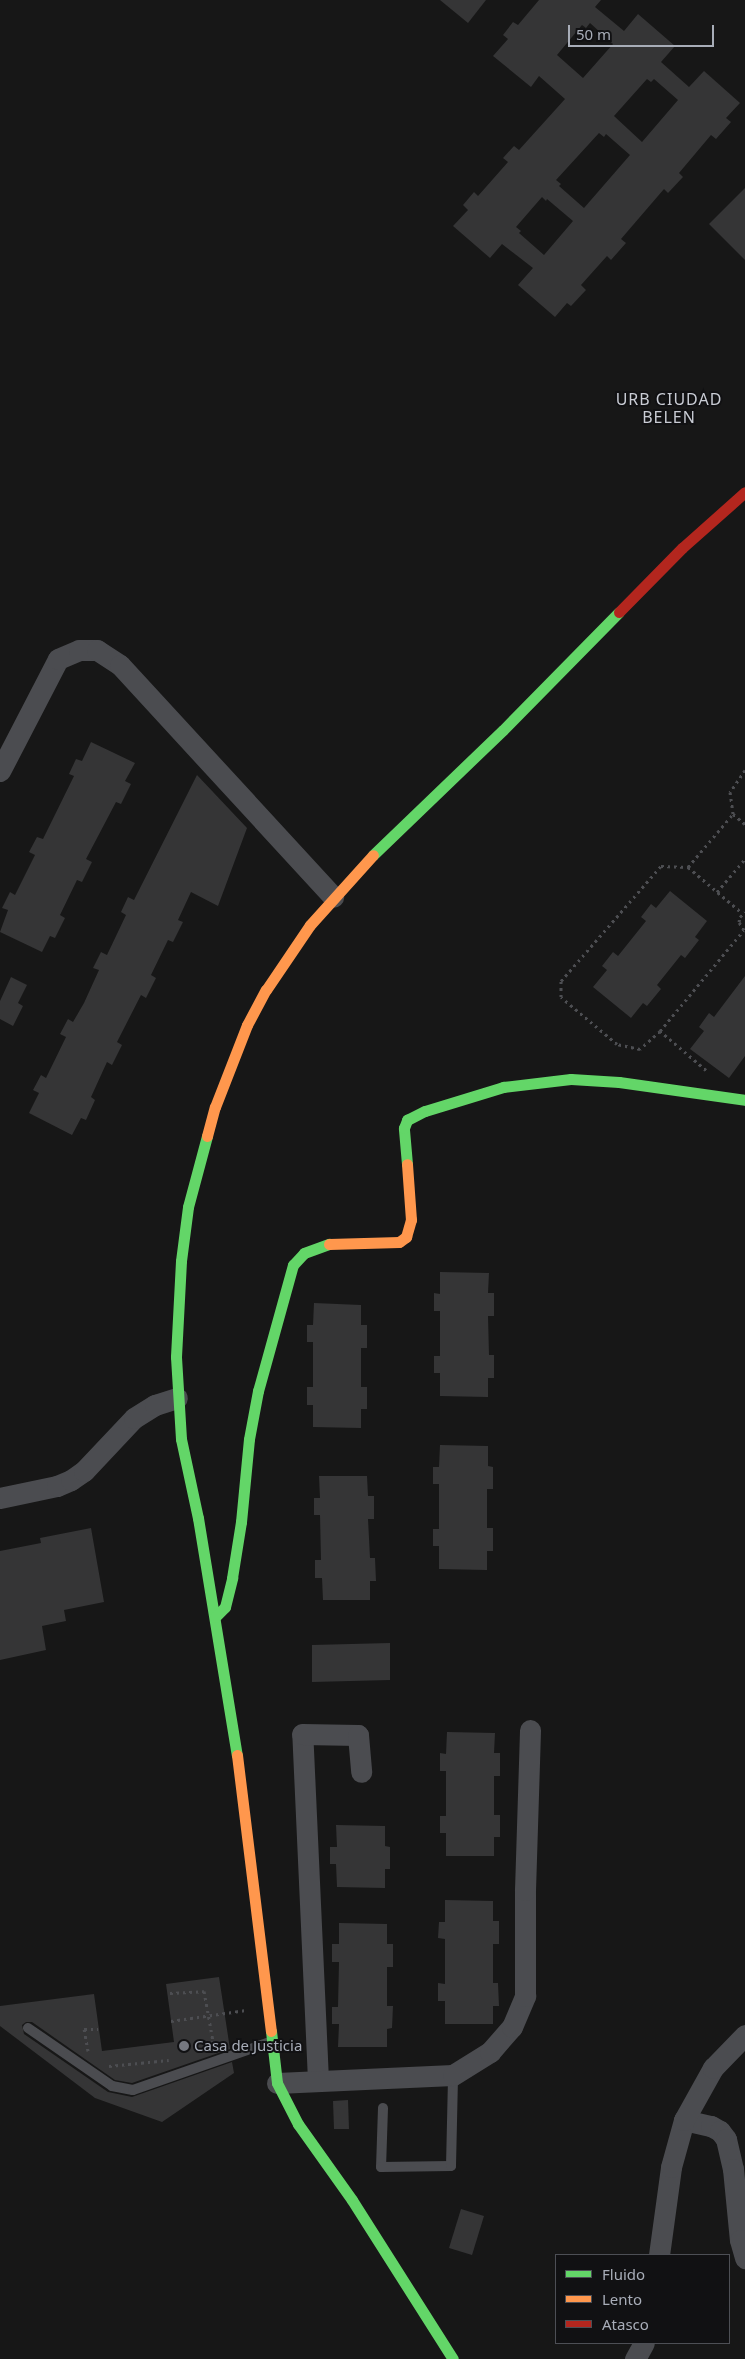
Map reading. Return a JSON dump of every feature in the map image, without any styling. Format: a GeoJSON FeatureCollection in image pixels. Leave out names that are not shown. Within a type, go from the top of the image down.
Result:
{"type":"FeatureCollection","features":[{"type":"Feature","properties":{"kind":"street"},"geometry":{"type":"LineString","coordinates":[[453,2359],[352,2200],[298,2124],[278,2083],[234,1726],[181,1439],[177,1398],[177,1315],[188,1207],[212,1116],[251,1016],[287,957],[333,897],[383,844],[503,730],[682,548],[745,492]]}},
{"type":"Feature","properties":{"kind":"street"},"geometry":{"type":"LineString","coordinates":[[0,771],[58,658],[79,650],[97,650],[120,665],[333,897]]}},
{"type":"Feature","properties":{"kind":"street"},"geometry":{"type":"LineString","coordinates":[[215,1617],[225,1607],[232,1578],[241,1522],[250,1439],[257,1401],[293,1265],[304,1253],[332,1243],[399,1242],[406,1237],[411,1220],[404,1128],[410,1117],[475,1094],[503,1087],[571,1079],[618,1082],[745,1100]]}},
{"type":"Feature","properties":{"kind":"street"},"geometry":{"type":"LineString","coordinates":[[0,1498],[57,1486],[70,1480],[84,1471],[134,1418],[155,1405],[177,1398]]}},
{"type":"Feature","properties":{"kind":"street"},"geometry":{"type":"LineString","coordinates":[[278,2083],[453,2075],[490,2052],[516,2022],[525,1996],[525,1890],[530,1730]]}},
{"type":"Feature","properties":{"kind":"street"},"geometry":{"type":"LineString","coordinates":[[318,2080],[302,1734],[358,1735],[361,1772]]}},
{"type":"Feature","properties":{"kind":"street"},"geometry":{"type":"LineString","coordinates":[[659,2254],[672,2167],[684,2120],[713,2068],[745,2035]]}},
{"type":"Feature","properties":{"kind":"street"},"geometry":{"type":"LineString","coordinates":[[684,2120],[711,2126],[720,2131],[726,2139],[734,2169],[740,2240],[745,2258]]}},
{"type":"Feature","properties":{"kind":"street"},"geometry":{"type":"LineString","coordinates":[[636,2359],[644,2344]]}},
{"type":"Feature","properties":{"kind":"lane"},"geometry":{"type":"LineString","coordinates":[[28,2028],[112,2086],[133,2090],[273,2041]]}},
{"type":"Feature","properties":{"kind":"lane"},"geometry":{"type":"LineString","coordinates":[[383,2108],[381,2167],[450,2166],[453,2075]]}},
{"type":"Feature","properties":{"kind":"path"},"geometry":{"type":"LineString","coordinates":[[745,770],[730,792],[733,814],[745,824]]}},
{"type":"Feature","properties":{"kind":"path"},"geometry":{"type":"LineString","coordinates":[[688,866],[733,814]]}},
{"type":"Feature","properties":{"kind":"path"},"geometry":{"type":"LineString","coordinates":[[717,892],[745,859]]}},
{"type":"Feature","properties":{"kind":"path"},"geometry":{"type":"LineString","coordinates":[[661,866],[688,866],[717,892],[744,912],[739,922],[745,930],[660,1031],[640,1049],[617,1044],[560,996],[561,981],[661,866]]}},
{"type":"Feature","properties":{"kind":"path"},"geometry":{"type":"LineString","coordinates":[[660,1031],[712,1075]]}},
{"type":"Feature","properties":{"kind":"path"},"geometry":{"type":"LineString","coordinates":[[170,1993],[204,1991],[213,2040],[210,2051]]}},
{"type":"Feature","properties":{"kind":"path"},"geometry":{"type":"LineString","coordinates":[[171,2021],[209,2017],[269,2006]]}},
{"type":"Feature","properties":{"kind":"path"},"geometry":{"type":"LineString","coordinates":[[92,2056],[87,2050],[84,2029],[98,2030]]}},
{"type":"Feature","properties":{"kind":"path"},"geometry":{"type":"LineString","coordinates":[[103,2064],[109,2066],[176,2059]]}},
{"type":"Feature","properties":{"kind":"building"},"geometry":{"type":"Polygon","coordinates":[[[440,0],[486,0],[468,23],[440,0]]]}},
{"type":"Feature","properties":{"kind":"building"},"geometry":{"type":"Polygon","coordinates":[[[539,0],[601,0],[595,7],[624,31],[638,14],[675,46],[661,62],[689,87],[704,71],[740,103],[726,118],[731,122],[716,139],[711,135],[679,173],[683,177],[668,193],[664,189],[621,239],[626,243],[611,260],[607,256],[581,285],[586,290],[571,306],[567,303],[555,317],[518,285],[533,268],[502,244],[490,258],[453,226],[468,210],[463,205],[474,192],[478,196],[508,162],[503,158],[514,146],[519,150],[565,99],[539,76],[531,87],[493,56],[508,39],[503,35],[513,22],[518,25],[539,0]],[[590,23],[586,28],[582,25],[557,55],[583,78],[613,44],[590,23]],[[647,79],[614,116],[642,142],[678,100],[654,79],[651,82],[647,79]],[[599,133],[556,180],[561,184],[559,186],[584,208],[630,155],[606,134],[604,137],[599,133]],[[542,197],[516,227],[521,231],[519,233],[544,255],[573,221],[542,197]]]}},
{"type":"Feature","properties":{"kind":"building"},"geometry":{"type":"Polygon","coordinates":[[[745,188],[745,260],[709,224],[745,188]]]}},
{"type":"Feature","properties":{"kind":"building"},"geometry":{"type":"Polygon","coordinates":[[[91,742],[135,763],[125,781],[131,784],[121,804],[116,802],[86,859],[92,862],[82,882],[77,880],[60,915],[65,918],[55,938],[50,936],[42,952],[0,932],[8,910],[2,908],[10,892],[15,895],[35,855],[29,852],[37,837],[43,839],[74,776],[69,774],[76,759],[82,761],[91,742]]]}},
{"type":"Feature","properties":{"kind":"building"},"geometry":{"type":"Polygon","coordinates":[[[197,775],[247,828],[218,906],[191,892],[178,920],[183,922],[173,942],[168,940],[151,975],[156,978],[146,998],[141,995],[117,1042],[122,1045],[112,1065],[107,1062],[91,1097],[95,1100],[86,1120],[81,1118],[72,1135],[29,1113],[39,1093],[33,1090],[41,1075],[46,1078],[66,1037],[60,1034],[68,1019],[73,1022],[84,1003],[99,970],[93,968],[101,952],[107,955],[126,915],[121,912],[128,897],[134,900],[197,775]]]}},
{"type":"Feature","properties":{"kind":"building"},"geometry":{"type":"Polygon","coordinates":[[[670,891],[707,921],[695,937],[699,940],[685,958],[681,955],[657,985],[661,989],[647,1006],[643,1003],[631,1018],[593,987],[607,970],[602,966],[613,952],[618,956],[646,921],[641,917],[651,904],[656,908],[670,891]]]}},
{"type":"Feature","properties":{"kind":"building"},"geometry":{"type":"Polygon","coordinates":[[[745,976],[745,1056],[729,1078],[690,1049],[704,1031],[699,1027],[709,1013],[714,1017],[745,976]]]}},
{"type":"Feature","properties":{"kind":"building"},"geometry":{"type":"Polygon","coordinates":[[[11,977],[27,985],[18,1003],[23,1006],[13,1026],[0,1019],[0,1001],[11,977]]]}},
{"type":"Feature","properties":{"kind":"building"},"geometry":{"type":"Polygon","coordinates":[[[440,1272],[489,1273],[488,1293],[494,1293],[494,1316],[488,1316],[489,1355],[494,1355],[494,1378],[488,1378],[488,1397],[440,1396],[440,1373],[434,1373],[434,1356],[440,1356],[440,1311],[434,1311],[434,1293],[440,1294],[440,1272]]]}},
{"type":"Feature","properties":{"kind":"building"},"geometry":{"type":"Polygon","coordinates":[[[314,1303],[361,1305],[361,1325],[367,1325],[367,1348],[361,1348],[361,1387],[367,1387],[367,1409],[361,1409],[361,1428],[313,1427],[313,1405],[307,1405],[307,1387],[313,1387],[313,1342],[307,1342],[307,1325],[313,1325],[314,1303]]]}},
{"type":"Feature","properties":{"kind":"building"},"geometry":{"type":"Polygon","coordinates":[[[440,1445],[488,1446],[488,1466],[493,1467],[493,1489],[487,1489],[487,1528],[493,1528],[493,1551],[487,1551],[487,1570],[439,1569],[439,1546],[433,1546],[433,1529],[439,1529],[439,1484],[433,1484],[433,1467],[439,1467],[440,1445]]]}},
{"type":"Feature","properties":{"kind":"building"},"geometry":{"type":"Polygon","coordinates":[[[319,1476],[367,1476],[368,1496],[374,1496],[374,1519],[368,1519],[370,1558],[375,1558],[376,1581],[370,1581],[370,1600],[323,1600],[322,1578],[315,1578],[315,1560],[321,1560],[320,1515],[314,1515],[314,1498],[320,1498],[319,1476]]]}},
{"type":"Feature","properties":{"kind":"building"},"geometry":{"type":"Polygon","coordinates":[[[91,1528],[104,1602],[64,1610],[66,1621],[42,1626],[46,1650],[0,1660],[0,1551],[41,1543],[40,1538],[91,1528]]]}},
{"type":"Feature","properties":{"kind":"building"},"geometry":{"type":"Polygon","coordinates":[[[390,1643],[390,1680],[312,1682],[312,1645],[390,1643]]]}},
{"type":"Feature","properties":{"kind":"building"},"geometry":{"type":"Polygon","coordinates":[[[447,1732],[495,1733],[494,1753],[500,1753],[500,1776],[494,1776],[494,1815],[500,1815],[500,1837],[494,1837],[494,1856],[446,1856],[446,1833],[440,1833],[440,1816],[446,1816],[446,1771],[440,1771],[440,1753],[446,1754],[447,1732]]]}},
{"type":"Feature","properties":{"kind":"building"},"geometry":{"type":"Polygon","coordinates":[[[336,1825],[385,1826],[385,1846],[390,1847],[390,1869],[385,1869],[385,1888],[337,1887],[336,1864],[330,1864],[330,1847],[337,1847],[336,1825]]]}},
{"type":"Feature","properties":{"kind":"building"},"geometry":{"type":"Polygon","coordinates":[[[445,1900],[493,1901],[493,1921],[499,1921],[499,1944],[493,1944],[493,1983],[498,1983],[499,2006],[493,2006],[493,2024],[445,2024],[445,2001],[438,2001],[438,1983],[445,1984],[445,1939],[438,1938],[439,1922],[445,1922],[445,1900]]]}},
{"type":"Feature","properties":{"kind":"building"},"geometry":{"type":"Polygon","coordinates":[[[339,1923],[387,1924],[387,1944],[393,1944],[393,1967],[387,1967],[387,2006],[393,2006],[392,2028],[387,2029],[387,2047],[338,2047],[339,2024],[332,2024],[332,2007],[338,2007],[339,1962],[332,1962],[332,1944],[339,1944],[339,1923]]]}},
{"type":"Feature","properties":{"kind":"building","name":"Casa de Justicia"},"geometry":{"type":"Polygon","coordinates":[[[219,1977],[230,2049],[132,2083],[115,2080],[32,2022],[26,2022],[22,2025],[24,2034],[108,2092],[132,2097],[232,2062],[234,2073],[162,2122],[95,2098],[0,2026],[0,2006],[94,1994],[102,2051],[174,2042],[166,1984],[219,1977]]]}},
{"type":"Feature","properties":{"kind":"building"},"geometry":{"type":"Polygon","coordinates":[[[348,2100],[349,2129],[334,2129],[333,2101],[348,2100]]]}},
{"type":"Feature","properties":{"kind":"building"},"geometry":{"type":"Polygon","coordinates":[[[461,2209],[484,2216],[472,2255],[449,2248],[461,2209]]]}},
{"type":"Feature","properties":{"kind":"traffic: fast"},"geometry":{"type":"LineString","coordinates":[[373,855],[503,730],[619,612]]}},
{"type":"Feature","properties":{"kind":"traffic: fast"},"geometry":{"type":"LineString","coordinates":[[407,1164],[404,1128],[407,1120],[425,1111],[503,1087],[571,1079],[619,1082],[745,1100]]}},
{"type":"Feature","properties":{"kind":"traffic: fast"},"geometry":{"type":"LineString","coordinates":[[207,1136],[188,1207],[181,1261],[176,1357],[181,1439],[198,1518],[237,1755]]}},
{"type":"Feature","properties":{"kind":"traffic: fast"},"geometry":{"type":"LineString","coordinates":[[215,1617],[225,1607],[232,1578],[241,1522],[249,1439],[258,1391],[293,1265],[304,1253],[329,1244]]}},
{"type":"Feature","properties":{"kind":"traffic: fast"},"geometry":{"type":"LineString","coordinates":[[271,2031],[277,2083],[298,2124],[352,2200],[453,2359]]}},
{"type":"Feature","properties":{"kind":"traffic: slow"},"geometry":{"type":"LineString","coordinates":[[207,1136],[215,1107],[247,1025],[266,990],[310,925],[373,855]]}},
{"type":"Feature","properties":{"kind":"traffic: slow"},"geometry":{"type":"LineString","coordinates":[[329,1244],[399,1242],[406,1237],[411,1220],[407,1164]]}},
{"type":"Feature","properties":{"kind":"traffic: slow"},"geometry":{"type":"LineString","coordinates":[[237,1755],[271,2031]]}},
{"type":"Feature","properties":{"kind":"traffic: jam"},"geometry":{"type":"LineString","coordinates":[[619,612],[682,548],[745,492]]}},
{"type":"Feature","properties":{"kind":"place","name":"Casa de Justicia"},"geometry":{"type":"Point","coordinates":[184,2046]}},
{"type":"Feature","properties":{"kind":"district","name":"URB CIUDAD BELEN"},"geometry":{"type":"Point","coordinates":[669,408]}}]}
